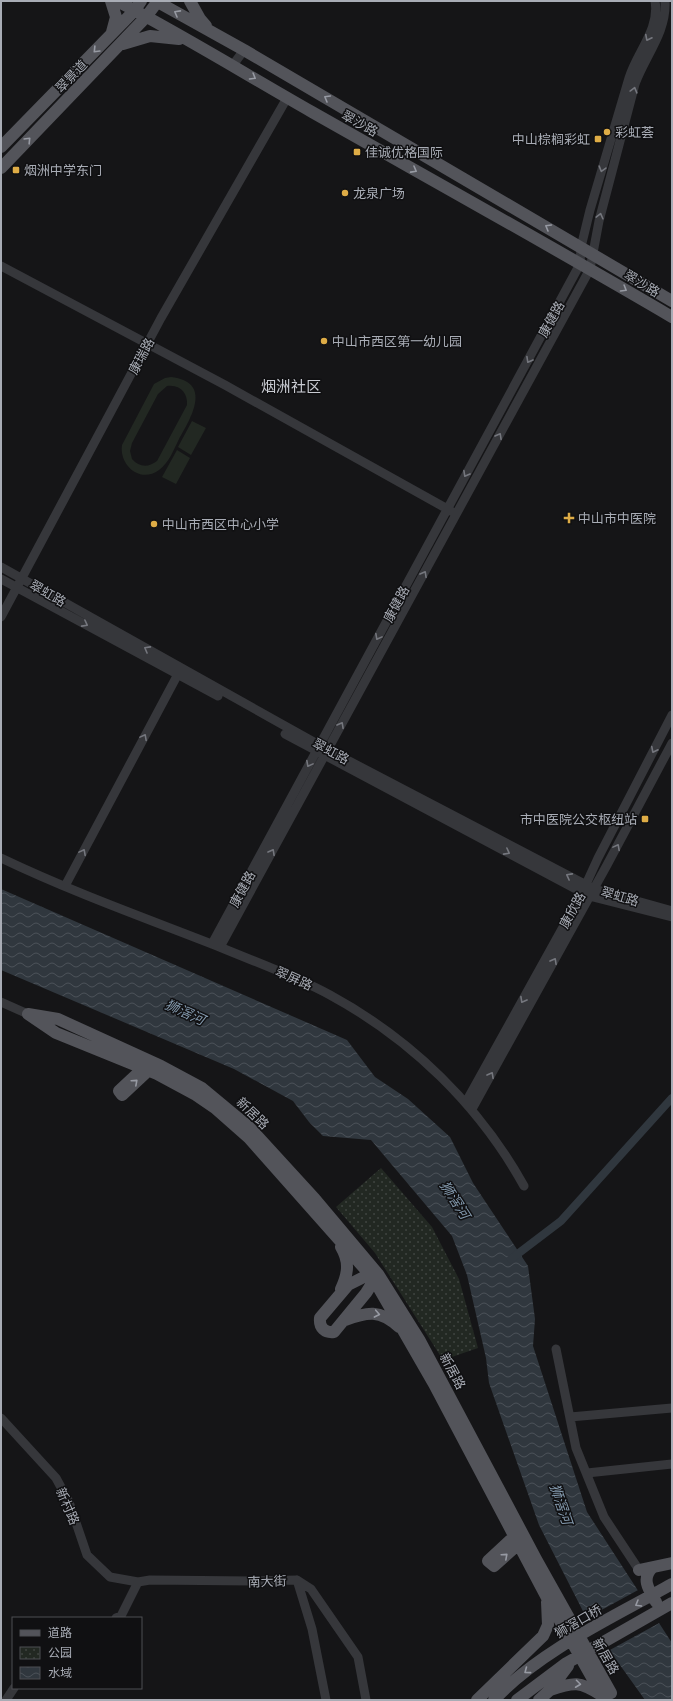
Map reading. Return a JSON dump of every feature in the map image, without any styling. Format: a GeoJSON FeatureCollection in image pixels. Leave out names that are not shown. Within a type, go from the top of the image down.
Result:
{"type":"FeatureCollection","features":[{"type":"Feature","properties":{"kind":"main road"},"geometry":{"type":"LineString","coordinates":[[110,35],[116,23],[116,17],[111,1]]}},
{"type":"Feature","properties":{"kind":"main road","name":"翠沙路"},"geometry":{"type":"LineString","coordinates":[[117,1],[138,6],[146,17],[672,317]]}},
{"type":"Feature","properties":{"kind":"main road","name":"翠沙路"},"geometry":{"type":"LineString","coordinates":[[157,1],[244,50],[672,301]]}},
{"type":"Feature","properties":{"kind":"main road","name":"翠景道"},"geometry":{"type":"LineString","coordinates":[[1,168],[146,17],[157,1]]}},
{"type":"Feature","properties":{"kind":"main road"},"geometry":{"type":"LineString","coordinates":[[190,1],[200,19],[209,30]]}},
{"type":"Feature","properties":{"kind":"main road"},"geometry":{"type":"LineString","coordinates":[[1,148],[138,6]]}},
{"type":"Feature","properties":{"kind":"main road"},"geometry":{"type":"LineString","coordinates":[[118,46],[139,38],[162,36],[173,37],[195,44]]}},
{"type":"Feature","properties":{"kind":"main road","name":"新居路"},"geometry":{"type":"LineString","coordinates":[[28,1014],[56,1033],[150,1066],[202,1088],[249,1127],[315,1199],[374,1276],[420,1341],[550,1594],[574,1645],[603,1697],[611,1692],[550,1594]]}},
{"type":"Feature","properties":{"kind":"main road","name":"新居路"},"geometry":{"type":"LineString","coordinates":[[150,1066],[214,1108],[249,1138],[374,1276],[520,1537]]}},
{"type":"Feature","properties":{"kind":"main road"},"geometry":{"type":"LineString","coordinates":[[329,1227],[344,1251],[348,1263],[347,1276],[333,1302]]}},
{"type":"Feature","properties":{"kind":"main road"},"geometry":{"type":"LineString","coordinates":[[374,1276],[334,1332],[329,1333],[321,1328],[320,1318],[348,1285],[374,1276]]}},
{"type":"Feature","properties":{"kind":"main road"},"geometry":{"type":"LineString","coordinates":[[333,1302],[334,1305],[342,1307],[346,1312],[345,1318]]}},
{"type":"Feature","properties":{"kind":"main road"},"geometry":{"type":"LineString","coordinates":[[345,1318],[372,1312],[384,1316],[405,1333]]}},
{"type":"Feature","properties":{"kind":"main road"},"geometry":{"type":"LineString","coordinates":[[638,1570],[672,1563]]}},
{"type":"Feature","properties":{"kind":"main road"},"geometry":{"type":"LineString","coordinates":[[652,1568],[648,1572],[646,1581],[656,1602],[667,1612],[672,1612]]}},
{"type":"Feature","properties":{"kind":"main road","name":"狮滘口桥"},"geometry":{"type":"LineString","coordinates":[[494,1700],[504,1690],[550,1653],[672,1584]]}},
{"type":"Feature","properties":{"kind":"main road"},"geometry":{"type":"LineString","coordinates":[[477,1700],[543,1636],[548,1625],[550,1594]]}},
{"type":"Feature","properties":{"kind":"main road"},"geometry":{"type":"LineString","coordinates":[[517,1700],[565,1664],[672,1603]]}},
{"type":"Feature","properties":{"kind":"main road"},"geometry":{"type":"LineString","coordinates":[[539,1700],[550,1690],[565,1671],[571,1658],[574,1645]]}},
{"type":"Feature","properties":{"kind":"main road"},"geometry":{"type":"LineString","coordinates":[[550,1690],[567,1684],[580,1683],[603,1697]]}},
{"type":"Feature","properties":{"kind":"street"},"geometry":{"type":"LineString","coordinates":[[585,266],[593,254],[617,133],[633,65],[655,24],[655,1]]}},
{"type":"Feature","properties":{"kind":"street"},"geometry":{"type":"LineString","coordinates":[[585,266],[581,247],[617,133],[641,69],[663,25],[665,1]]}},
{"type":"Feature","properties":{"kind":"street"},"geometry":{"type":"LineString","coordinates":[[233,66],[244,50]]}},
{"type":"Feature","properties":{"kind":"street","name":"康瑞路"},"geometry":{"type":"LineString","coordinates":[[1,617],[147,344],[287,98]]}},
{"type":"Feature","properties":{"kind":"street"},"geometry":{"type":"LineString","coordinates":[[1,266],[147,344],[456,515]]}},
{"type":"Feature","properties":{"kind":"street","name":"康健路"},"geometry":{"type":"LineString","coordinates":[[322,751],[447,509],[585,266]]}},
{"type":"Feature","properties":{"kind":"street","name":"康健路"},"geometry":{"type":"LineString","coordinates":[[216,946],[322,751],[456,515],[585,266]]}},
{"type":"Feature","properties":{"kind":"street","name":"翠虹路"},"geometry":{"type":"LineString","coordinates":[[1,567],[322,751]]}},
{"type":"Feature","properties":{"kind":"street","name":"翠虹路"},"geometry":{"type":"LineString","coordinates":[[1,579],[322,751],[588,891],[672,917]]}},
{"type":"Feature","properties":{"kind":"street"},"geometry":{"type":"LineString","coordinates":[[65,886],[178,674]]}},
{"type":"Feature","properties":{"kind":"street","name":"康欣路"},"geometry":{"type":"LineString","coordinates":[[588,891],[672,715]]}},
{"type":"Feature","properties":{"kind":"street","name":"康欣路"},"geometry":{"type":"LineString","coordinates":[[469,1106],[672,743]]}},
{"type":"Feature","properties":{"kind":"street","name":"翠屏路"},"geometry":{"type":"LineString","coordinates":[[1,858],[65,886],[296,978],[351,1007],[409,1048],[444,1079],[469,1106],[494,1137],[524,1186]]}},
{"type":"Feature","properties":{"kind":"street","name":"翠虹路"},"geometry":{"type":"LineString","coordinates":[[588,891],[672,911]]}},
{"type":"Feature","properties":{"kind":"street"},"geometry":{"type":"LineString","coordinates":[[1,1002],[28,1014]]}},
{"type":"Feature","properties":{"kind":"street"},"geometry":{"type":"LineString","coordinates":[[556,1349],[576,1448],[604,1517],[638,1570]]}},
{"type":"Feature","properties":{"kind":"street"},"geometry":{"type":"LineString","coordinates":[[570,1417],[672,1408]]}},
{"type":"Feature","properties":{"kind":"street","name":"新村路"},"geometry":{"type":"LineString","coordinates":[[1,1418],[56,1478],[69,1502],[87,1555],[110,1577],[138,1582]]}},
{"type":"Feature","properties":{"kind":"street"},"geometry":{"type":"LineString","coordinates":[[587,1473],[672,1464]]}},
{"type":"Feature","properties":{"kind":"street","name":"南大街"},"geometry":{"type":"LineString","coordinates":[[138,1582],[150,1580],[252,1582],[297,1580],[311,1589],[358,1657],[366,1700]]}},
{"type":"Feature","properties":{"kind":"street"},"geometry":{"type":"LineString","coordinates":[[297,1580],[312,1629],[326,1700]]}},
{"type":"Feature","properties":{"kind":"street"},"geometry":{"type":"LineString","coordinates":[[118,1617],[121,1616],[138,1582]]}},
{"type":"Feature","properties":{"kind":"street"},"geometry":{"type":"LineString","coordinates":[[6,1700],[13,1689]]}},
{"type":"Feature","properties":{"kind":"green space"},"geometry":{"type":"Polygon","coordinates":[[[171,377],[184,380],[192,386],[195,393],[193,411],[166,464],[152,474],[138,474],[127,465],[122,452],[122,445],[154,384],[165,378],[171,377]],[[167,386],[158,394],[132,443],[130,451],[132,459],[138,464],[147,466],[157,461],[187,405],[185,393],[176,386],[167,386]]]}},
{"type":"Feature","properties":{"kind":"green space"},"geometry":{"type":"Polygon","coordinates":[[[192,421],[206,428],[191,455],[178,447],[192,421]]]}},
{"type":"Feature","properties":{"kind":"green space"},"geometry":{"type":"Polygon","coordinates":[[[177,450],[190,458],[176,484],[162,477],[177,450]]]}},
{"type":"Feature","properties":{"kind":"green space"},"geometry":{"type":"Polygon","coordinates":[[[381,1168],[432,1227],[459,1279],[478,1348],[443,1360],[375,1253],[336,1207],[381,1168]]]}},
{"type":"Feature","properties":{"kind":"water","name":"狮滘河"},"geometry":{"type":"Polygon","coordinates":[[[1,889],[347,1040],[375,1077],[408,1099],[450,1137],[473,1183],[528,1266],[535,1319],[533,1346],[587,1512],[672,1643],[672,1700],[645,1700],[587,1619],[539,1525],[489,1383],[486,1358],[467,1275],[452,1236],[371,1140],[323,1136],[309,1122],[293,1101],[234,1069],[1,970],[1,889]]]}},
{"type":"Feature","properties":{"kind":"pier"},"geometry":{"type":"Polygon","coordinates":[[[640,1589],[661,1622],[608,1651],[585,1619],[640,1589]]]}},
{"type":"Feature","properties":{"kind":"waterway"},"geometry":{"type":"LineString","coordinates":[[511,1259],[561,1221],[672,1098]]}},
{"type":"Feature","properties":{"kind":"place","name":"彩虹荟"},"geometry":{"type":"Point","coordinates":[607,132]}},
{"type":"Feature","properties":{"kind":"place","name":"中山棕榈彩虹"},"geometry":{"type":"Point","coordinates":[598,139]}},
{"type":"Feature","properties":{"kind":"place","name":"佳诚优格国际"},"geometry":{"type":"Point","coordinates":[357,152]}},
{"type":"Feature","properties":{"kind":"place","name":"烟洲中学东门"},"geometry":{"type":"Point","coordinates":[16,170]}},
{"type":"Feature","properties":{"kind":"place","name":"龙泉广场"},"geometry":{"type":"Point","coordinates":[345,193]}},
{"type":"Feature","properties":{"kind":"place","name":"中山市西区第一幼儿园"},"geometry":{"type":"Point","coordinates":[324,341]}},
{"type":"Feature","properties":{"kind":"place","name":"中山市中医院"},"geometry":{"type":"Point","coordinates":[569,518]}},
{"type":"Feature","properties":{"kind":"place","name":"中山市西区中心小学"},"geometry":{"type":"Point","coordinates":[154,524]}},
{"type":"Feature","properties":{"kind":"place","name":"市中医院公交枢纽站"},"geometry":{"type":"Point","coordinates":[645,819]}},
{"type":"Feature","properties":{"kind":"district","name":"烟洲社区"},"geometry":{"type":"Point","coordinates":[291,387]}}]}
